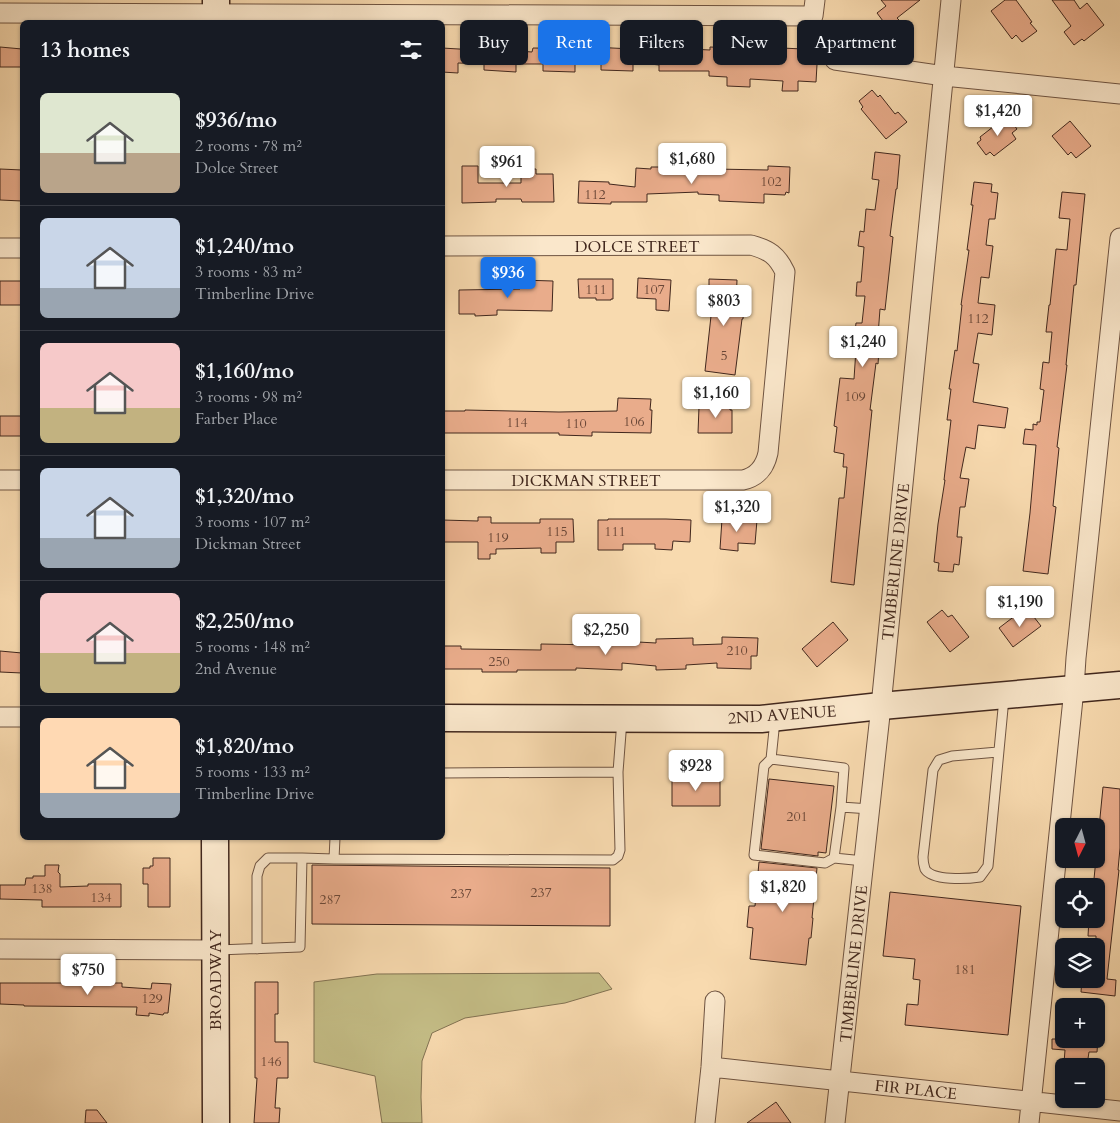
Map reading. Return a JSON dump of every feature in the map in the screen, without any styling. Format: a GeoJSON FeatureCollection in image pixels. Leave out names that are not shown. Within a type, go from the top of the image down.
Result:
{"type":"FeatureCollection","features":[{"type":"Feature","properties":{"kind":"street","name":"TIMBERLINE DRIVE"},"geometry":{"type":"LineString","coordinates":[[835,1123],[870,809],[952,0]]}},
{"type":"Feature","properties":{"kind":"street"},"geometry":{"type":"LineString","coordinates":[[0,13],[814,8]]}},
{"type":"Feature","properties":{"kind":"street"},"geometry":{"type":"LineString","coordinates":[[869,65],[944,76],[1120,94]]}},
{"type":"Feature","properties":{"kind":"street"},"geometry":{"type":"LineString","coordinates":[[1029,1123],[1120,238]]}},
{"type":"Feature","properties":{"kind":"street","name":"DOLCE STREET"},"geometry":{"type":"LineString","coordinates":[[445,246],[751,245],[763,248],[777,257],[786,272],[768,453],[764,465],[758,473]]}},
{"type":"Feature","properties":{"kind":"street"},"geometry":{"type":"LineString","coordinates":[[0,248],[20,248]]}},
{"type":"Feature","properties":{"kind":"street","name":"DICKMAN STREET"},"geometry":{"type":"LineString","coordinates":[[445,480],[743,480],[758,473]]}},
{"type":"Feature","properties":{"kind":"street"},"geometry":{"type":"LineString","coordinates":[[0,480],[20,480]]}},
{"type":"Feature","properties":{"kind":"street","name":"2ND AVENUE"},"geometry":{"type":"LineString","coordinates":[[445,718],[761,719],[880,706],[1120,685]]}},
{"type":"Feature","properties":{"kind":"street"},"geometry":{"type":"LineString","coordinates":[[0,717],[20,717]]}},
{"type":"Feature","properties":{"kind":"street","name":"BROADWAY"},"geometry":{"type":"LineString","coordinates":[[215,840],[216,1123]]}},
{"type":"Feature","properties":{"kind":"street"},"geometry":{"type":"LineString","coordinates":[[0,949],[215,950]]}},
{"type":"Feature","properties":{"kind":"street"},"geometry":{"type":"LineString","coordinates":[[705,1123],[715,1001]]}},
{"type":"Feature","properties":{"kind":"street","name":"FIR PLACE"},"geometry":{"type":"LineString","coordinates":[[711,1067],[1120,1111]]}},
{"type":"Feature","properties":{"kind":"lane"},"geometry":{"type":"LineString","coordinates":[[998,752],[952,756],[939,760],[933,770],[923,857],[925,869],[933,876],[968,879],[980,877],[988,866],[1004,695]]}},
{"type":"Feature","properties":{"kind":"lane"},"geometry":{"type":"LineString","coordinates":[[774,718],[771,759],[764,766],[754,854],[825,863],[834,858],[864,861]]}},
{"type":"Feature","properties":{"kind":"lane"},"geometry":{"type":"LineString","coordinates":[[257,948],[257,876],[260,866],[268,858],[613,860],[618,856],[620,850],[618,772],[622,719]]}},
{"type":"Feature","properties":{"kind":"lane"},"geometry":{"type":"LineString","coordinates":[[771,759],[844,768],[834,858]]}},
{"type":"Feature","properties":{"kind":"lane"},"geometry":{"type":"LineString","coordinates":[[445,773],[618,772]]}},
{"type":"Feature","properties":{"kind":"lane"},"geometry":{"type":"LineString","coordinates":[[841,807],[870,809]]}},
{"type":"Feature","properties":{"kind":"lane"},"geometry":{"type":"LineString","coordinates":[[334,859],[335,840]]}},
{"type":"Feature","properties":{"kind":"lane"},"geometry":{"type":"LineString","coordinates":[[215,950],[300,947],[302,858]]}},
{"type":"Feature","properties":{"kind":"shaded area"},"geometry":{"type":"Polygon","coordinates":[[[599,973],[612,989],[565,1003],[465,1018],[432,1033],[422,1061],[422,1123],[382,1123],[375,1076],[314,1062],[314,982],[377,974],[599,973]]]}},
{"type":"Feature","properties":{"kind":"building"},"geometry":{"type":"Polygon","coordinates":[[[881,0],[920,0],[897,18],[899,20],[882,20],[877,13],[886,6],[881,0]]]}},
{"type":"Feature","properties":{"kind":"building"},"geometry":{"type":"Polygon","coordinates":[[[1005,0],[1016,0],[1037,31],[1022,42],[1016,35],[1012,39],[991,11],[1005,0]]]}},
{"type":"Feature","properties":{"kind":"building"},"geometry":{"type":"Polygon","coordinates":[[[1052,0],[1074,0],[1080,9],[1087,3],[1104,25],[1084,41],[1082,39],[1074,45],[1064,32],[1071,26],[1052,0]]]}},
{"type":"Feature","properties":{"kind":"building"},"geometry":{"type":"Polygon","coordinates":[[[0,47],[20,49],[20,67],[0,67],[0,47]]]}},
{"type":"Feature","properties":{"kind":"building"},"geometry":{"type":"Polygon","coordinates":[[[710,47],[713,47],[713,65],[787,65],[787,48],[797,49],[797,65],[817,65],[816,82],[798,81],[798,91],[782,91],[783,81],[750,79],[750,87],[727,86],[727,77],[709,76],[709,71],[659,71],[659,65],[703,65],[703,50],[710,50],[710,47]]]}},
{"type":"Feature","properties":{"kind":"building"},"geometry":{"type":"Polygon","coordinates":[[[445,48],[460,49],[458,73],[445,72],[445,48]]]}},
{"type":"Feature","properties":{"kind":"building"},"geometry":{"type":"Polygon","coordinates":[[[533,48],[538,48],[538,64],[528,64],[528,52],[532,52],[533,48]]]}},
{"type":"Feature","properties":{"kind":"building"},"geometry":{"type":"Polygon","coordinates":[[[610,48],[620,48],[620,65],[633,65],[633,71],[601,70],[601,65],[610,65],[610,48]]]}},
{"type":"Feature","properties":{"kind":"building"},"geometry":{"type":"Polygon","coordinates":[[[484,65],[516,65],[516,72],[484,70],[484,65]]]}},
{"type":"Feature","properties":{"kind":"building"},"geometry":{"type":"Polygon","coordinates":[[[543,65],[575,65],[575,72],[543,71],[543,65]]]}},
{"type":"Feature","properties":{"kind":"building"},"geometry":{"type":"Polygon","coordinates":[[[872,90],[878,97],[880,95],[895,114],[898,112],[907,122],[886,139],[861,109],[863,107],[859,101],[872,90]]]}},
{"type":"Feature","properties":{"kind":"building"},"geometry":{"type":"Polygon","coordinates":[[[1007,116],[1017,129],[1012,133],[1016,139],[994,156],[990,152],[986,155],[977,143],[981,140],[980,137],[1007,116]]]}},
{"type":"Feature","properties":{"kind":"building"},"geometry":{"type":"Polygon","coordinates":[[[1070,121],[1091,146],[1076,158],[1071,152],[1068,155],[1052,136],[1070,121]]]}},
{"type":"Feature","properties":{"kind":"building"},"geometry":{"type":"Polygon","coordinates":[[[875,152],[900,155],[890,236],[893,237],[885,310],[880,309],[877,349],[879,350],[878,364],[876,363],[870,410],[872,410],[854,585],[831,582],[839,498],[844,498],[847,467],[843,467],[844,454],[834,452],[837,427],[834,426],[840,378],[854,379],[856,349],[853,349],[856,323],[862,323],[865,296],[856,296],[857,282],[861,282],[864,247],[858,246],[860,231],[864,232],[866,209],[875,210],[879,180],[872,179],[875,152]]]}},
{"type":"Feature","properties":{"kind":"building"},"geometry":{"type":"Polygon","coordinates":[[[462,166],[478,166],[478,183],[521,183],[521,169],[536,169],[536,174],[553,174],[554,202],[522,202],[521,199],[496,199],[496,202],[462,203],[462,166]]]}},
{"type":"Feature","properties":{"kind":"building"},"geometry":{"type":"Polygon","coordinates":[[[768,166],[790,167],[789,193],[786,192],[785,195],[764,194],[764,203],[719,201],[719,195],[698,194],[698,192],[647,194],[647,202],[578,203],[579,181],[609,182],[609,184],[635,187],[636,168],[651,169],[651,167],[714,167],[714,169],[768,170],[768,166]]]}},
{"type":"Feature","properties":{"kind":"building"},"geometry":{"type":"Polygon","coordinates":[[[0,169],[20,170],[20,201],[0,200],[0,169]]]}},
{"type":"Feature","properties":{"kind":"building"},"geometry":{"type":"Polygon","coordinates":[[[974,182],[992,184],[991,192],[998,193],[995,219],[989,219],[986,245],[993,246],[989,278],[981,277],[978,303],[995,305],[992,335],[978,333],[973,363],[979,364],[973,402],[1008,408],[1005,428],[978,425],[975,449],[966,447],[960,478],[969,479],[965,507],[960,507],[957,537],[962,537],[959,565],[954,564],[953,572],[938,571],[939,563],[934,562],[951,420],[947,420],[951,389],[949,389],[955,350],[957,351],[969,250],[967,250],[974,182]]]}},
{"type":"Feature","properties":{"kind":"building"},"geometry":{"type":"Polygon","coordinates":[[[1062,192],[1085,194],[1057,447],[1059,448],[1053,506],[1056,507],[1048,574],[1023,571],[1036,445],[1023,444],[1025,429],[1033,430],[1033,424],[1037,425],[1037,422],[1040,422],[1044,390],[1040,389],[1043,362],[1049,363],[1052,332],[1046,332],[1056,249],[1067,250],[1070,219],[1059,218],[1062,192]]]}},
{"type":"Feature","properties":{"kind":"building"},"geometry":{"type":"Polygon","coordinates":[[[638,278],[671,280],[669,311],[656,310],[656,299],[637,298],[638,278]]]}},
{"type":"Feature","properties":{"kind":"building"},"geometry":{"type":"Polygon","coordinates":[[[578,279],[613,279],[613,299],[579,298],[578,279]]]}},
{"type":"Feature","properties":{"kind":"building"},"geometry":{"type":"Polygon","coordinates":[[[709,279],[737,280],[736,305],[744,306],[735,375],[705,371],[711,316],[709,316],[709,279]]]}},
{"type":"Feature","properties":{"kind":"building"},"geometry":{"type":"Polygon","coordinates":[[[520,280],[553,281],[552,311],[497,310],[497,315],[475,316],[475,314],[459,314],[459,290],[520,289],[520,280]]]}},
{"type":"Feature","properties":{"kind":"building"},"geometry":{"type":"Polygon","coordinates":[[[0,281],[20,281],[20,305],[0,305],[0,281]]]}},
{"type":"Feature","properties":{"kind":"building"},"geometry":{"type":"Polygon","coordinates":[[[618,398],[651,399],[651,433],[592,432],[592,436],[559,435],[559,433],[445,433],[445,411],[617,411],[618,398]]]}},
{"type":"Feature","properties":{"kind":"building"},"geometry":{"type":"Polygon","coordinates":[[[717,403],[730,403],[730,410],[732,410],[732,433],[698,433],[699,407],[717,407],[717,403]]]}},
{"type":"Feature","properties":{"kind":"building"},"geometry":{"type":"Polygon","coordinates":[[[0,416],[20,416],[20,436],[0,436],[0,416]]]}},
{"type":"Feature","properties":{"kind":"building"},"geometry":{"type":"Polygon","coordinates":[[[478,517],[491,517],[491,523],[540,523],[540,519],[573,519],[574,542],[556,542],[556,553],[541,553],[541,548],[496,549],[496,554],[490,554],[490,559],[478,559],[478,542],[445,542],[445,520],[478,521],[478,517]]]}},
{"type":"Feature","properties":{"kind":"building"},"geometry":{"type":"Polygon","coordinates":[[[731,518],[757,520],[755,544],[738,543],[738,551],[720,549],[722,519],[731,520],[731,518]]]}},
{"type":"Feature","properties":{"kind":"building"},"geometry":{"type":"Polygon","coordinates":[[[598,520],[691,520],[690,542],[673,541],[672,550],[655,549],[655,544],[623,544],[623,550],[598,550],[598,520]]]}},
{"type":"Feature","properties":{"kind":"building"},"geometry":{"type":"Polygon","coordinates":[[[942,610],[948,617],[952,615],[969,637],[950,652],[927,622],[942,610]]]}},
{"type":"Feature","properties":{"kind":"building"},"geometry":{"type":"Polygon","coordinates":[[[1020,612],[1024,616],[1030,612],[1041,626],[1013,647],[999,628],[1020,612]]]}},
{"type":"Feature","properties":{"kind":"building"},"geometry":{"type":"Polygon","coordinates":[[[833,622],[848,640],[817,667],[802,649],[833,622]]]}},
{"type":"Feature","properties":{"kind":"building"},"geometry":{"type":"Polygon","coordinates":[[[600,634],[621,635],[620,641],[656,643],[656,639],[693,638],[693,645],[722,644],[722,637],[758,638],[757,656],[751,656],[751,669],[717,668],[717,663],[686,665],[686,669],[656,670],[656,666],[622,663],[622,670],[576,668],[576,670],[482,672],[482,669],[445,669],[445,646],[461,646],[461,649],[541,650],[541,644],[599,645],[600,634]]]}},
{"type":"Feature","properties":{"kind":"building"},"geometry":{"type":"Polygon","coordinates":[[[0,651],[20,653],[20,673],[0,672],[0,651]]]}},
{"type":"Feature","properties":{"kind":"building"},"geometry":{"type":"Polygon","coordinates":[[[720,777],[720,806],[672,806],[672,778],[720,777]]]}},
{"type":"Feature","properties":{"kind":"building"},"geometry":{"type":"Polygon","coordinates":[[[769,779],[834,786],[826,853],[818,852],[818,856],[761,849],[769,779]]]}},
{"type":"Feature","properties":{"kind":"building"},"geometry":{"type":"Polygon","coordinates":[[[1103,787],[1120,789],[1119,870],[1107,979],[1116,980],[1115,996],[1081,992],[1081,988],[1105,988],[1105,938],[1088,936],[1088,928],[1105,928],[1105,878],[1094,878],[1095,868],[1105,868],[1105,818],[1100,818],[1103,787]]]}},
{"type":"Feature","properties":{"kind":"building"},"geometry":{"type":"Polygon","coordinates":[[[153,858],[170,858],[170,907],[148,907],[148,884],[143,884],[143,868],[153,866],[153,858]]]}},
{"type":"Feature","properties":{"kind":"building"},"geometry":{"type":"Polygon","coordinates":[[[759,862],[817,868],[811,938],[809,938],[806,965],[750,959],[753,928],[747,927],[749,906],[755,906],[759,862]]]}},
{"type":"Feature","properties":{"kind":"building"},"geometry":{"type":"Polygon","coordinates":[[[45,865],[59,865],[60,887],[88,886],[88,884],[121,884],[121,907],[42,907],[42,900],[0,899],[0,885],[25,885],[26,878],[45,876],[45,865]]]}},
{"type":"Feature","properties":{"kind":"building"},"geometry":{"type":"Polygon","coordinates":[[[312,865],[610,868],[610,926],[312,924],[312,865]]]}},
{"type":"Feature","properties":{"kind":"building"},"geometry":{"type":"Polygon","coordinates":[[[890,892],[1021,906],[1008,1035],[905,1025],[907,1004],[918,1005],[920,980],[913,979],[915,959],[883,956],[890,892]]]}},
{"type":"Feature","properties":{"kind":"building"},"geometry":{"type":"Polygon","coordinates":[[[255,982],[278,982],[278,1014],[275,1014],[275,1042],[288,1042],[288,1078],[277,1078],[275,1108],[280,1108],[279,1123],[254,1123],[257,1078],[255,1078],[255,982]]]}},
{"type":"Feature","properties":{"kind":"building"},"geometry":{"type":"Polygon","coordinates":[[[0,983],[122,983],[122,987],[151,989],[152,983],[171,984],[168,1013],[163,1015],[149,1013],[149,1016],[136,1015],[137,1007],[0,1004],[0,983]]]}},
{"type":"Feature","properties":{"kind":"building"},"geometry":{"type":"Polygon","coordinates":[[[1052,1039],[1055,1039],[1055,1048],[1097,1048],[1097,1052],[1089,1052],[1088,1058],[1064,1058],[1065,1050],[1052,1049],[1052,1039]]]}},
{"type":"Feature","properties":{"kind":"building"},"geometry":{"type":"Polygon","coordinates":[[[776,1102],[791,1123],[747,1123],[776,1102]]]}},
{"type":"Feature","properties":{"kind":"building"},"geometry":{"type":"Polygon","coordinates":[[[86,1110],[97,1110],[107,1123],[85,1123],[86,1110]]]}}]}
